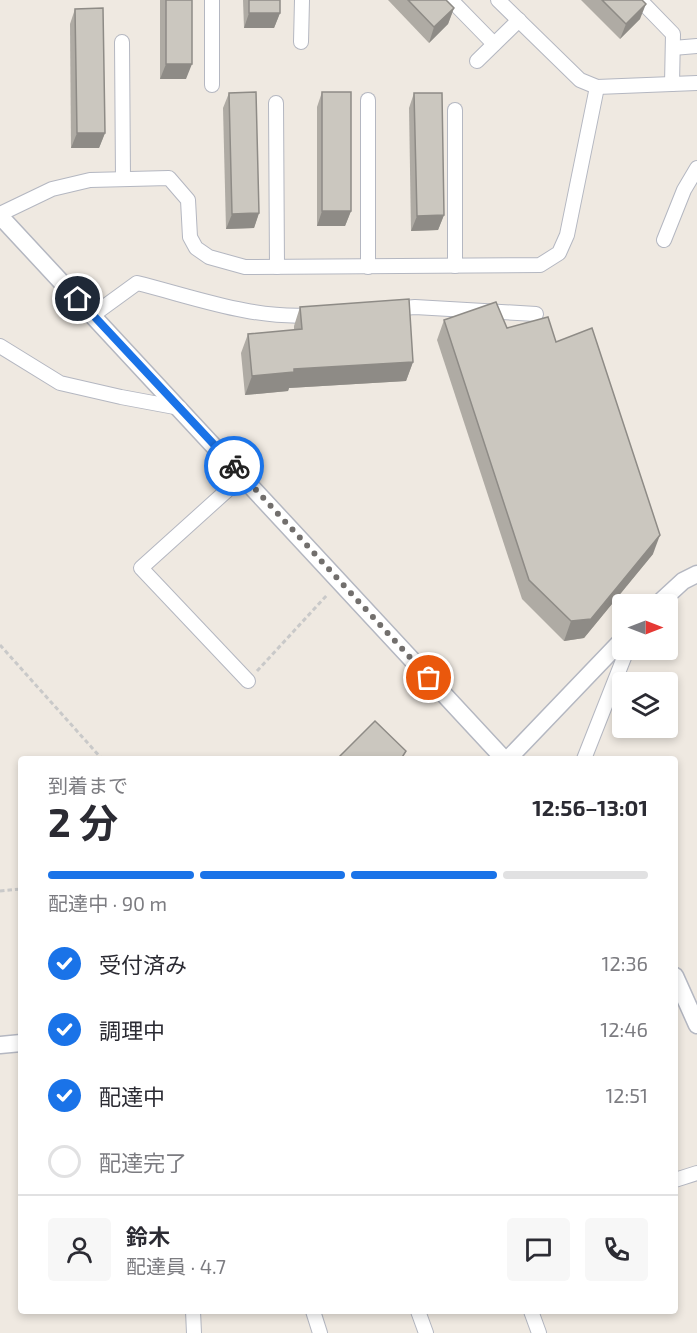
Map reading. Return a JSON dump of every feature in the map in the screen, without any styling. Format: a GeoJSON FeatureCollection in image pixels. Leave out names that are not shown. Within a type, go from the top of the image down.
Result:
{"type":"FeatureCollection","features":[{"type":"Feature","properties":{"kind":"street"},"geometry":{"type":"LineString","coordinates":[[212,0],[212,85]]}},
{"type":"Feature","properties":{"kind":"street"},"geometry":{"type":"LineString","coordinates":[[301,42],[302,0]]}},
{"type":"Feature","properties":{"kind":"street"},"geometry":{"type":"LineString","coordinates":[[451,0],[495,44]]}},
{"type":"Feature","properties":{"kind":"street"},"geometry":{"type":"LineString","coordinates":[[498,0],[580,80],[597,87],[697,83]]}},
{"type":"Feature","properties":{"kind":"street"},"geometry":{"type":"LineString","coordinates":[[640,0],[673,34],[672,84]]}},
{"type":"Feature","properties":{"kind":"street"},"geometry":{"type":"LineString","coordinates":[[477,61],[519,20]]}},
{"type":"Feature","properties":{"kind":"street"},"geometry":{"type":"LineString","coordinates":[[122,42],[123,179]]}},
{"type":"Feature","properties":{"kind":"street"},"geometry":{"type":"LineString","coordinates":[[673,48],[697,46]]}},
{"type":"Feature","properties":{"kind":"street"},"geometry":{"type":"LineString","coordinates":[[503,756],[0,215],[52,189],[90,180],[169,177],[188,200],[190,237],[196,248],[209,257],[245,267],[540,265],[559,253],[567,235],[597,87]]}},
{"type":"Feature","properties":{"kind":"street"},"geometry":{"type":"LineString","coordinates":[[368,100],[368,267]]}},
{"type":"Feature","properties":{"kind":"street"},"geometry":{"type":"LineString","coordinates":[[276,103],[277,267]]}},
{"type":"Feature","properties":{"kind":"street"},"geometry":{"type":"LineString","coordinates":[[455,110],[455,266]]}},
{"type":"Feature","properties":{"kind":"street"},"geometry":{"type":"LineString","coordinates":[[664,240],[684,190],[697,168]]}},
{"type":"Feature","properties":{"kind":"street"},"geometry":{"type":"LineString","coordinates":[[93,315],[137,283],[254,312],[294,317],[327,314]]}},
{"type":"Feature","properties":{"kind":"street"},"geometry":{"type":"LineString","coordinates":[[382,309],[415,307],[536,314]]}},
{"type":"Feature","properties":{"kind":"street"},"geometry":{"type":"LineString","coordinates":[[0,346],[60,383],[180,408]]}},
{"type":"Feature","properties":{"kind":"street"},"geometry":{"type":"LineString","coordinates":[[243,476],[141,568],[248,681]]}},
{"type":"Feature","properties":{"kind":"street"},"geometry":{"type":"LineString","coordinates":[[668,594],[683,580],[697,574]]}},
{"type":"Feature","properties":{"kind":"street"},"geometry":{"type":"LineString","coordinates":[[509,756],[612,650]]}},
{"type":"Feature","properties":{"kind":"street"},"geometry":{"type":"LineString","coordinates":[[585,756],[623,660]]}},
{"type":"Feature","properties":{"kind":"street"},"geometry":{"type":"LineString","coordinates":[[678,987],[697,1026]]}},
{"type":"Feature","properties":{"kind":"street"},"geometry":{"type":"LineString","coordinates":[[0,1045],[18,1043]]}},
{"type":"Feature","properties":{"kind":"street"},"geometry":{"type":"LineString","coordinates":[[678,1179],[697,1173]]}},
{"type":"Feature","properties":{"kind":"street"},"geometry":{"type":"LineString","coordinates":[[193,1314],[194,1333]]}},
{"type":"Feature","properties":{"kind":"street"},"geometry":{"type":"LineString","coordinates":[[314,1314],[320,1333]]}},
{"type":"Feature","properties":{"kind":"street"},"geometry":{"type":"LineString","coordinates":[[419,1314],[426,1333]]}},
{"type":"Feature","properties":{"kind":"street"},"geometry":{"type":"LineString","coordinates":[[532,1314],[539,1333]]}},
{"type":"Feature","properties":{"kind":"path"},"geometry":{"type":"LineString","coordinates":[[248,681],[340,581]]}},
{"type":"Feature","properties":{"kind":"path"},"geometry":{"type":"LineString","coordinates":[[0,645],[99,756]]}},
{"type":"Feature","properties":{"kind":"path"},"geometry":{"type":"LineString","coordinates":[[0,891],[18,889]]}},
{"type":"Feature","properties":{"kind":"building"},"geometry":{"type":"Polygon","coordinates":[[[166,0],[192,0],[192,64],[166,64],[166,0]]]}},
{"type":"Feature","properties":{"kind":"building"},"geometry":{"type":"Polygon","coordinates":[[[249,0],[280,0],[280,13],[249,13],[249,0]]]}},
{"type":"Feature","properties":{"kind":"building"},"geometry":{"type":"Polygon","coordinates":[[[408,0],[446,0],[454,8],[434,27],[408,0]]]}},
{"type":"Feature","properties":{"kind":"building"},"geometry":{"type":"Polygon","coordinates":[[[602,0],[642,0],[646,4],[626,24],[602,0]]]}},
{"type":"Feature","properties":{"kind":"building"},"geometry":{"type":"Polygon","coordinates":[[[103,8],[105,133],[77,133],[75,9],[103,8]]]}},
{"type":"Feature","properties":{"kind":"building"},"geometry":{"type":"Polygon","coordinates":[[[256,92],[259,213],[232,214],[229,93],[256,92]]]}},
{"type":"Feature","properties":{"kind":"building"},"geometry":{"type":"Polygon","coordinates":[[[322,92],[351,92],[351,211],[322,211],[322,92]]]}},
{"type":"Feature","properties":{"kind":"building"},"geometry":{"type":"Polygon","coordinates":[[[414,93],[442,93],[444,215],[417,216],[414,93]]]}},
{"type":"Feature","properties":{"kind":"building"},"geometry":{"type":"Polygon","coordinates":[[[409,299],[413,362],[294,369],[294,372],[252,376],[248,334],[302,329],[300,307],[409,299]]]}},
{"type":"Feature","properties":{"kind":"building"},"geometry":{"type":"Polygon","coordinates":[[[496,302],[507,328],[548,317],[556,342],[592,328],[660,535],[591,619],[571,621],[529,580],[444,320],[496,302]]]}},
{"type":"Feature","properties":{"kind":"building"},"geometry":{"type":"Polygon","coordinates":[[[375,721],[406,751],[403,756],[340,756],[375,721]]]}},
{"type":"Feature","properties":{"kind":"way so far"},"geometry":{"type":"LineString","coordinates":[[234,466],[429,678]]}},
{"type":"Feature","properties":{"kind":"route"},"geometry":{"type":"LineString","coordinates":[[78,299],[234,466]]}}]}
